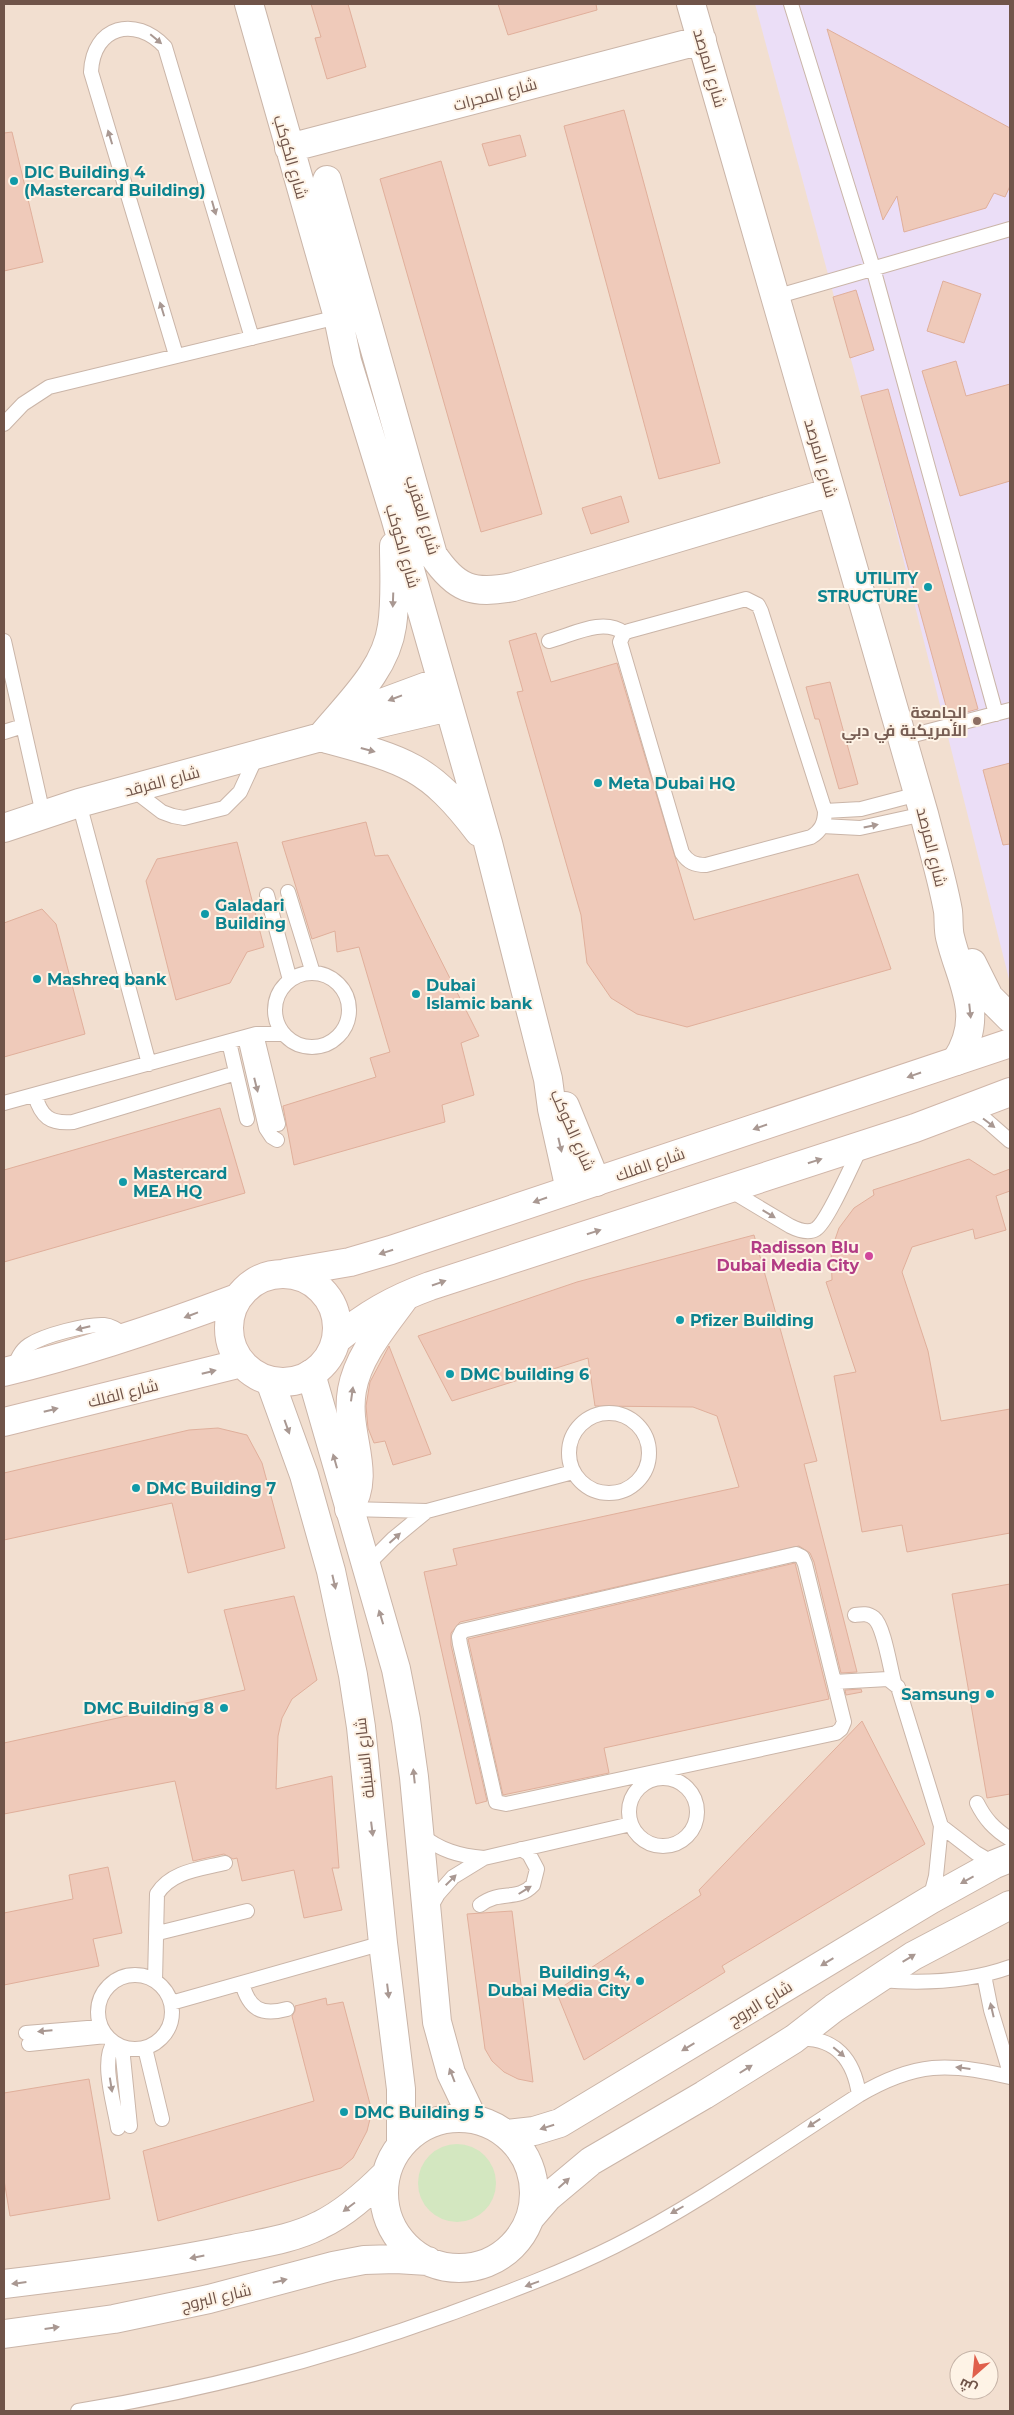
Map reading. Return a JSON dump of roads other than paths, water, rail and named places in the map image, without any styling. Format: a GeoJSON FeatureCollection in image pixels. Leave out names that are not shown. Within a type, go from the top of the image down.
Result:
{"type":"FeatureCollection","features":[{"type":"Feature","properties":{"kind":"street","name":"شارع المرصد"},"geometry":{"type":"LineString","coordinates":[[691,4],[921,804],[948,912],[950,937],[965,982],[971,1020],[966,1042],[956,1061]]}},
{"type":"Feature","properties":{"kind":"street","name":"شارع الكوكب"},"geometry":{"type":"LineString","coordinates":[[249,7],[338,317],[347,361],[395,517],[488,843],[548,1079],[552,1109],[570,1190]]}},
{"type":"Feature","properties":{"kind":"street","name":"شارع المجرات"},"geometry":{"type":"LineString","coordinates":[[289,148],[702,40]]}},
{"type":"Feature","properties":{"kind":"street","name":"شارع العقرب"},"geometry":{"type":"LineString","coordinates":[[327,180],[433,555],[446,575],[466,588],[489,592],[513,587],[831,492]]}},
{"type":"Feature","properties":{"kind":"street"},"geometry":{"type":"LineString","coordinates":[[395,517],[392,626],[386,647],[378,666],[321,737],[403,762],[424,774],[443,788],[460,806],[488,843]]}},
{"type":"Feature","properties":{"kind":"street","name":"شارع الفرقد"},"geometry":{"type":"LineString","coordinates":[[321,737],[349,719],[379,704],[441,681]]}},
{"type":"Feature","properties":{"kind":"street","name":"شارع الفرقد"},"geometry":{"type":"LineString","coordinates":[[4,828],[79,803],[321,737],[449,707]]}},
{"type":"Feature","properties":{"kind":"street","name":"شارع المرصد"},"geometry":{"type":"LineString","coordinates":[[948,912],[958,926],[980,982],[989,997],[1010,1018]]}},
{"type":"Feature","properties":{"kind":"street","name":"شارع الفلك"},"geometry":{"type":"LineString","coordinates":[[286,1273],[370,1257],[1010,1043]]}},
{"type":"Feature","properties":{"kind":"street","name":"شارع الكوكب"},"geometry":{"type":"LineString","coordinates":[[548,1079],[562,1099],[596,1182]]}},
{"type":"Feature","properties":{"kind":"street"},"geometry":{"type":"LineString","coordinates":[[336,1340],[361,1319],[406,1295],[862,1145],[1010,1092]]}},
{"type":"Feature","properties":{"kind":"street"},"geometry":{"type":"LineString","coordinates":[[286,1273],[300,1276],[313,1282],[325,1293],[334,1307],[338,1323],[336,1340],[327,1359],[311,1374],[286,1382],[270,1381],[256,1374],[242,1363],[234,1352],[229,1332],[231,1311],[237,1298],[258,1279],[271,1274],[286,1273]]}},
{"type":"Feature","properties":{"kind":"street"},"geometry":{"type":"LineString","coordinates":[[350,1509],[356,1498],[360,1473],[349,1416],[352,1389],[360,1363],[406,1295]]}},
{"type":"Feature","properties":{"kind":"street"},"geometry":{"type":"LineString","coordinates":[[8,1371],[128,1338],[237,1298]]}},
{"type":"Feature","properties":{"kind":"street","name":"شارع الفلك"},"geometry":{"type":"LineString","coordinates":[[4,1422],[242,1363]]}},
{"type":"Feature","properties":{"kind":"street"},"geometry":{"type":"LineString","coordinates":[[311,1374],[365,1567],[396,1669],[414,1777],[437,2022],[451,2073],[472,2119]]}},
{"type":"Feature","properties":{"kind":"street","name":"شارع السنبلة"},"geometry":{"type":"LineString","coordinates":[[270,1381],[304,1475],[332,1571],[343,1621],[361,1727],[383,1944],[401,2089],[401,2145]]}},
{"type":"Feature","properties":{"kind":"street","name":"شارع البروج"},"geometry":{"type":"LineString","coordinates":[[506,2134],[534,2131],[560,2123],[1005,1856]]}},
{"type":"Feature","properties":{"kind":"street"},"geometry":{"type":"LineString","coordinates":[[386,2174],[384,2195],[388,2216],[396,2234],[410,2250],[428,2261],[452,2268],[477,2266],[485,2263],[500,2256],[518,2240],[530,2218],[555,2190],[591,2161],[704,2095],[794,2039],[874,1980],[947,1937],[1010,1906]]}},
{"type":"Feature","properties":{"kind":"street"},"geometry":{"type":"LineString","coordinates":[[4,2284],[90,2274],[193,2258],[292,2236],[320,2225],[344,2211],[386,2174],[401,2145],[421,2128],[446,2119],[472,2119],[490,2124],[506,2134],[519,2148],[531,2172],[534,2200],[530,2218]]}},
{"type":"Feature","properties":{"kind":"street","name":"شارع البروج"},"geometry":{"type":"LineString","coordinates":[[9,2338],[200,2301],[333,2266],[364,2260],[428,2261]]}},
{"type":"Feature","properties":{"kind":"lane"},"geometry":{"type":"LineString","coordinates":[[791,4],[873,268],[996,714]]}},
{"type":"Feature","properties":{"kind":"lane"},"geometry":{"type":"LineString","coordinates":[[176,356],[91,72],[92,59],[98,45],[109,34],[124,29],[140,29],[147,32],[165,47],[252,338]]}},
{"type":"Feature","properties":{"kind":"lane"},"geometry":{"type":"LineString","coordinates":[[775,297],[1010,229]]}},
{"type":"Feature","properties":{"kind":"lane"},"geometry":{"type":"LineString","coordinates":[[4,424],[24,404],[49,387],[338,317]]}},
{"type":"Feature","properties":{"kind":"lane"},"geometry":{"type":"LineString","coordinates":[[746,599],[758,605],[825,811],[822,826],[811,837],[706,866],[692,863],[686,859],[682,853],[621,647],[624,633],[739,600],[746,599]]}},
{"type":"Feature","properties":{"kind":"lane"},"geometry":{"type":"LineString","coordinates":[[549,641],[602,626],[618,628],[624,633]]}},
{"type":"Feature","properties":{"kind":"lane"},"geometry":{"type":"LineString","coordinates":[[4,645],[43,814]]}},
{"type":"Feature","properties":{"kind":"lane"},"geometry":{"type":"LineString","coordinates":[[902,738],[1010,710]]}},
{"type":"Feature","properties":{"kind":"lane"},"geometry":{"type":"LineString","coordinates":[[4,732],[23,726]]}},
{"type":"Feature","properties":{"kind":"lane"},"geometry":{"type":"LineString","coordinates":[[132,789],[162,812],[173,816],[184,818],[224,808],[240,792],[257,755]]}},
{"type":"Feature","properties":{"kind":"lane"},"geometry":{"type":"LineString","coordinates":[[79,803],[149,1064]]}},
{"type":"Feature","properties":{"kind":"lane"},"geometry":{"type":"LineString","coordinates":[[825,811],[921,804]]}},
{"type":"Feature","properties":{"kind":"lane"},"geometry":{"type":"LineString","coordinates":[[822,826],[860,828],[921,804]]}},
{"type":"Feature","properties":{"kind":"lane"},"geometry":{"type":"LineString","coordinates":[[288,892],[313,973]]}},
{"type":"Feature","properties":{"kind":"lane"},"geometry":{"type":"LineString","coordinates":[[267,895],[290,980]]}},
{"type":"Feature","properties":{"kind":"lane"},"geometry":{"type":"LineString","coordinates":[[313,973],[325,975],[335,981],[343,990],[348,1002],[349,1014],[345,1026],[329,1043],[305,1046],[293,1042],[284,1034],[277,1023],[274,1012],[276,999],[281,988],[301,974],[313,973]]}},
{"type":"Feature","properties":{"kind":"lane"},"geometry":{"type":"LineString","coordinates":[[250,1036],[274,1012]]}},
{"type":"Feature","properties":{"kind":"lane"},"geometry":{"type":"LineString","coordinates":[[4,1103],[250,1036],[284,1034]]}},
{"type":"Feature","properties":{"kind":"lane"},"geometry":{"type":"LineString","coordinates":[[250,1036],[278,1124]]}},
{"type":"Feature","properties":{"kind":"lane"},"geometry":{"type":"LineString","coordinates":[[250,1036],[266,1128],[272,1137],[277,1140]]}},
{"type":"Feature","properties":{"kind":"lane"},"geometry":{"type":"LineString","coordinates":[[229,1042],[247,1119]]}},
{"type":"Feature","properties":{"kind":"lane"},"geometry":{"type":"LineString","coordinates":[[35,1095],[38,1108],[47,1118],[60,1123],[73,1122],[236,1073]]}},
{"type":"Feature","properties":{"kind":"lane"},"geometry":{"type":"LineString","coordinates":[[967,1108],[986,1120],[1010,1141]]}},
{"type":"Feature","properties":{"kind":"lane"},"geometry":{"type":"LineString","coordinates":[[728,1189],[800,1231],[812,1230],[818,1228],[862,1145]]}},
{"type":"Feature","properties":{"kind":"lane"},"geometry":{"type":"LineString","coordinates":[[604,1413],[618,1414],[630,1419],[640,1428],[646,1439],[649,1452],[647,1465],[641,1477],[632,1486],[619,1492],[606,1493],[593,1490],[582,1483],[573,1472],[569,1460],[571,1440],[581,1424],[592,1417],[604,1413]]}},
{"type":"Feature","properties":{"kind":"lane"},"geometry":{"type":"LineString","coordinates":[[350,1509],[427,1511],[573,1472]]}},
{"type":"Feature","properties":{"kind":"lane"},"geometry":{"type":"LineString","coordinates":[[365,1567],[392,1540],[427,1511]]}},
{"type":"Feature","properties":{"kind":"lane"},"geometry":{"type":"LineString","coordinates":[[796,1554],[802,1557],[805,1564],[834,1682],[844,1722],[841,1729],[836,1733],[660,1775],[506,1804],[496,1802],[459,1637],[462,1631],[796,1554]]}},
{"type":"Feature","properties":{"kind":"lane"},"geometry":{"type":"LineString","coordinates":[[855,1615],[866,1613],[876,1619],[881,1629],[894,1682],[901,1694],[941,1826],[936,1876],[930,1900]]}},
{"type":"Feature","properties":{"kind":"lane"},"geometry":{"type":"LineString","coordinates":[[834,1682],[888,1679],[894,1682]]}},
{"type":"Feature","properties":{"kind":"lane"},"geometry":{"type":"LineString","coordinates":[[645,1778],[631,1800],[629,1812],[631,1824],[637,1833],[654,1845],[675,1843],[691,1830],[696,1816],[694,1800],[681,1784],[660,1775]]}},
{"type":"Feature","properties":{"kind":"lane"},"geometry":{"type":"LineString","coordinates":[[977,1803],[986,1819],[999,1832],[1010,1838]]}},
{"type":"Feature","properties":{"kind":"lane"},"geometry":{"type":"LineString","coordinates":[[427,1913],[438,1894],[453,1877],[484,1858],[631,1824]]}},
{"type":"Feature","properties":{"kind":"lane"},"geometry":{"type":"LineString","coordinates":[[941,1826],[964,1845],[1005,1856]]}},
{"type":"Feature","properties":{"kind":"lane"},"geometry":{"type":"LineString","coordinates":[[418,1833],[434,1845],[452,1853],[484,1858]]}},
{"type":"Feature","properties":{"kind":"lane"},"geometry":{"type":"LineString","coordinates":[[480,1905],[495,1896],[520,1895],[533,1885],[537,1869],[529,1854],[521,1850]]}},
{"type":"Feature","properties":{"kind":"lane"},"geometry":{"type":"LineString","coordinates":[[155,1980],[158,1933],[157,1894],[164,1883],[177,1876],[225,1863]]}},
{"type":"Feature","properties":{"kind":"lane"},"geometry":{"type":"LineString","coordinates":[[158,1933],[247,1911]]}},
{"type":"Feature","properties":{"kind":"lane"},"geometry":{"type":"LineString","coordinates":[[171,2003],[383,1944]]}},
{"type":"Feature","properties":{"kind":"lane"},"geometry":{"type":"LineString","coordinates":[[874,1980],[935,1982],[984,1975],[1010,1967]]}},
{"type":"Feature","properties":{"kind":"lane"},"geometry":{"type":"LineString","coordinates":[[28,2038],[110,2038],[134,2050],[156,2044],[167,2030],[172,2014],[168,1994],[155,1980],[137,1974],[126,1975],[116,1979],[108,1986],[97,2005],[110,2038],[107,2062],[124,2127]]}},
{"type":"Feature","properties":{"kind":"lane"},"geometry":{"type":"LineString","coordinates":[[984,1975],[991,2010],[1010,2073]]}},
{"type":"Feature","properties":{"kind":"lane"},"geometry":{"type":"LineString","coordinates":[[242,1983],[246,1998],[257,2009],[272,2013],[287,2009]]}},
{"type":"Feature","properties":{"kind":"lane"},"geometry":{"type":"LineString","coordinates":[[794,2039],[810,2038],[826,2043],[840,2051],[850,2063],[856,2078],[859,2095]]}},
{"type":"Feature","properties":{"kind":"lane"},"geometry":{"type":"LineString","coordinates":[[145,2048],[162,2119]]}},
{"type":"Feature","properties":{"kind":"lane"},"geometry":{"type":"LineString","coordinates":[[78,2411],[222,2384],[302,2363],[382,2338],[540,2281],[616,2245],[682,2208],[859,2095],[889,2078],[931,2067],[958,2066],[1010,2077]]}},
{"type":"Feature","properties":{"kind":"place","name":"DIC Building 4 (Mastercard Building)"},"geometry":{"type":"Point","coordinates":[14,181]}},
{"type":"Feature","properties":{"kind":"place","name":"UTILITY STRUCTURE"},"geometry":{"type":"Point","coordinates":[928,587]}},
{"type":"Feature","properties":{"kind":"place","name":"الجامعة الأمريكية في دبي"},"geometry":{"type":"Point","coordinates":[977,721]}},
{"type":"Feature","properties":{"kind":"place","name":"Meta Dubai HQ"},"geometry":{"type":"Point","coordinates":[598,783]}},
{"type":"Feature","properties":{"kind":"place","name":"Galadari Building"},"geometry":{"type":"Point","coordinates":[205,914]}},
{"type":"Feature","properties":{"kind":"place","name":"Mashreq bank"},"geometry":{"type":"Point","coordinates":[37,979]}},
{"type":"Feature","properties":{"kind":"place","name":"Dubai Islamic bank"},"geometry":{"type":"Point","coordinates":[416,994]}},
{"type":"Feature","properties":{"kind":"place","name":"Mastercard MEA HQ"},"geometry":{"type":"Point","coordinates":[123,1182]}},
{"type":"Feature","properties":{"kind":"place","name":"Radisson Blu Dubai Media City"},"geometry":{"type":"Point","coordinates":[869,1256]}},
{"type":"Feature","properties":{"kind":"place","name":"Pfizer Building"},"geometry":{"type":"Point","coordinates":[680,1320]}},
{"type":"Feature","properties":{"kind":"place","name":"DMC building 6"},"geometry":{"type":"Point","coordinates":[450,1374]}},
{"type":"Feature","properties":{"kind":"place","name":"DMC Building 7"},"geometry":{"type":"Point","coordinates":[136,1488]}},
{"type":"Feature","properties":{"kind":"place","name":"Samsung"},"geometry":{"type":"Point","coordinates":[990,1694]}},
{"type":"Feature","properties":{"kind":"place","name":"DMC Building 8"},"geometry":{"type":"Point","coordinates":[224,1708]}},
{"type":"Feature","properties":{"kind":"place","name":"Building 4, Dubai Media City"},"geometry":{"type":"Point","coordinates":[640,1981]}},
{"type":"Feature","properties":{"kind":"place","name":"DMC Building 5"},"geometry":{"type":"Point","coordinates":[344,2112]}}]}
